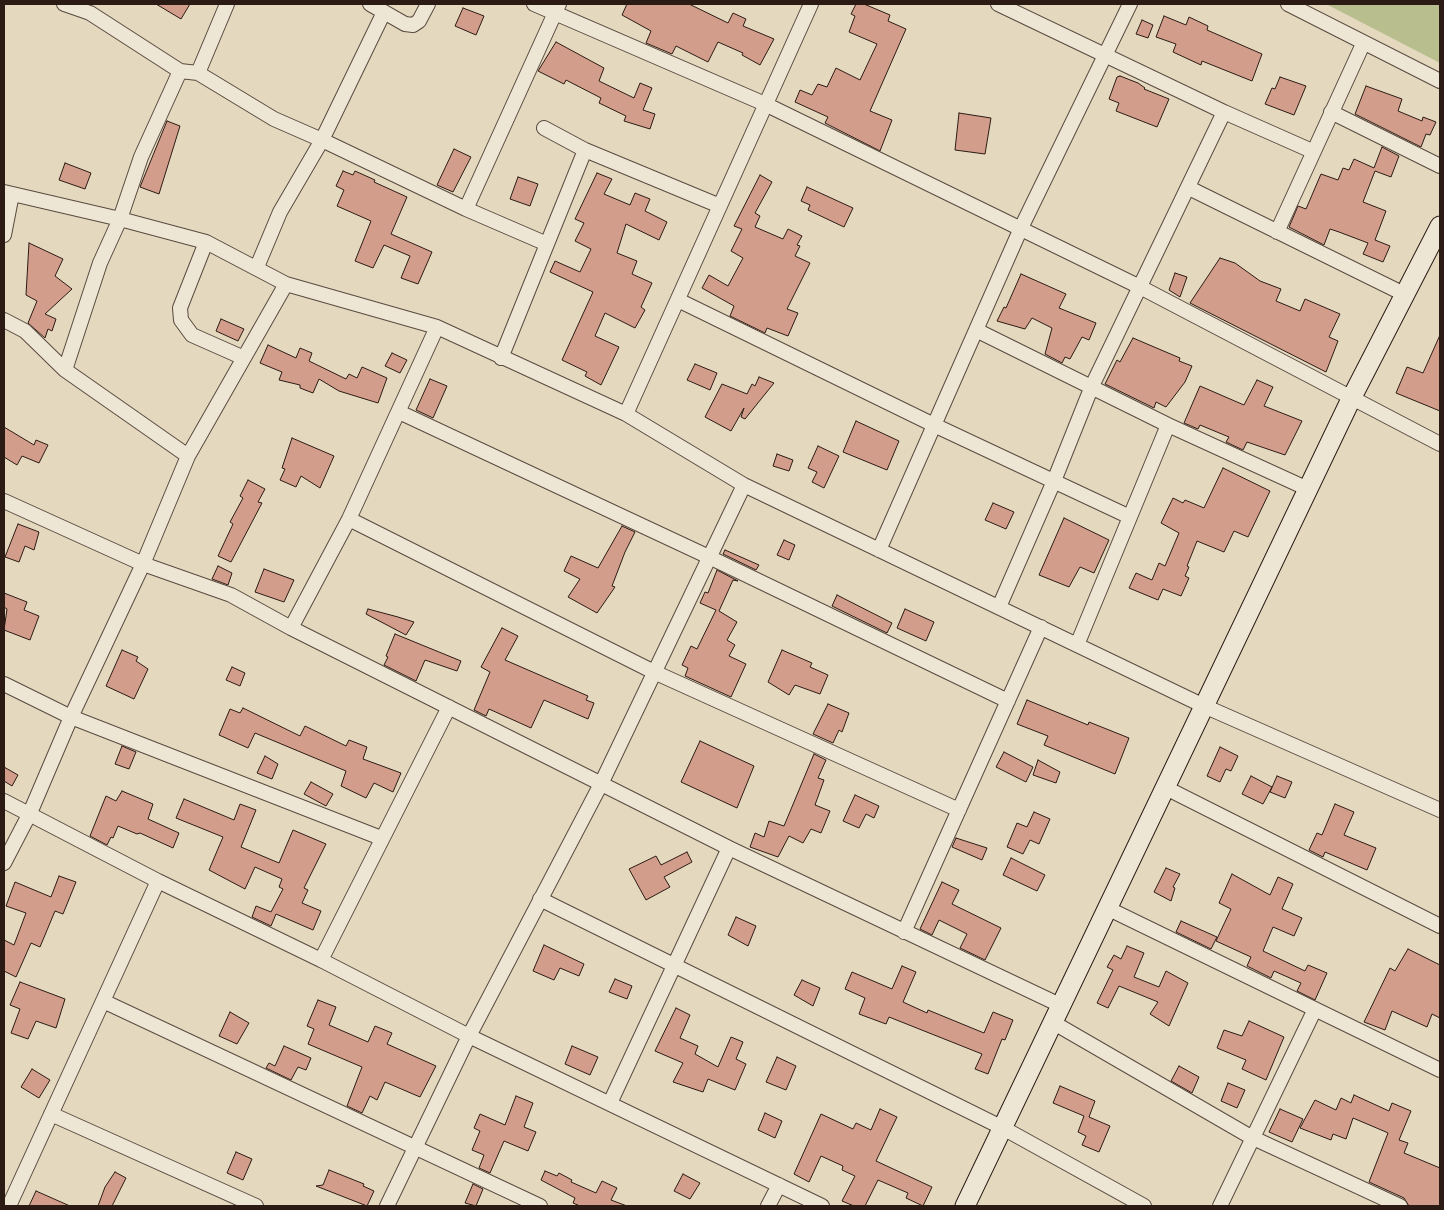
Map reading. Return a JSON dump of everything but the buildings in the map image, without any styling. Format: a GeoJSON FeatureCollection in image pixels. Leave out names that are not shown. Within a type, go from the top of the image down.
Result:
{"type":"FeatureCollection","features":[{"type":"Feature","properties":{"kind":"street"},"geometry":{"type":"LineString","coordinates":[[64,4],[90,13],[113,26],[180,71],[198,73],[274,120],[322,140],[466,209],[547,244]]}},
{"type":"Feature","properties":{"kind":"street"},"geometry":{"type":"LineString","coordinates":[[198,73],[227,4]]}},
{"type":"Feature","properties":{"kind":"street"},"geometry":{"type":"LineString","coordinates":[[370,4],[405,24],[413,24],[419,21],[428,4]]}},
{"type":"Feature","properties":{"kind":"street"},"geometry":{"type":"LineString","coordinates":[[534,4],[557,8],[765,104],[1140,286],[1351,399],[1440,444]]}},
{"type":"Feature","properties":{"kind":"street"},"geometry":{"type":"LineString","coordinates":[[998,4],[1224,112],[1312,151]]}},
{"type":"Feature","properties":{"kind":"street"},"geometry":{"type":"LineString","coordinates":[[879,550],[1020,228],[1130,4]]}},
{"type":"Feature","properties":{"kind":"street"},"geometry":{"type":"LineString","coordinates":[[1288,4],[1363,44],[1440,81]]}},
{"type":"Feature","properties":{"kind":"street"},"geometry":{"type":"LineString","coordinates":[[626,414],[808,5]]}},
{"type":"Feature","properties":{"kind":"street"},"geometry":{"type":"LineString","coordinates":[[466,209],[557,8]]}},
{"type":"Feature","properties":{"kind":"street"},"geometry":{"type":"LineString","coordinates":[[257,267],[280,212],[322,140],[384,12]]}},
{"type":"Feature","properties":{"kind":"street"},"geometry":{"type":"LineString","coordinates":[[1277,232],[1312,151],[1363,44]]}},
{"type":"Feature","properties":{"kind":"street"},"geometry":{"type":"LineString","coordinates":[[65,370],[100,263],[120,219],[141,157],[180,71]]}},
{"type":"Feature","properties":{"kind":"street"},"geometry":{"type":"LineString","coordinates":[[999,607],[1054,481],[1092,386],[1224,112]]}},
{"type":"Feature","properties":{"kind":"street"},"geometry":{"type":"LineString","coordinates":[[1331,112],[1440,166]]}},
{"type":"Feature","properties":{"kind":"street"},"geometry":{"type":"LineString","coordinates":[[544,128],[586,150],[720,206]]}},
{"type":"Feature","properties":{"kind":"street"},"geometry":{"type":"LineString","coordinates":[[502,358],[586,150]]}},
{"type":"Feature","properties":{"kind":"street"},"geometry":{"type":"LineString","coordinates":[[1189,188],[1406,295]]}},
{"type":"Feature","properties":{"kind":"street"},"geometry":{"type":"LineString","coordinates":[[4,235],[8,193],[120,219],[206,242],[257,267],[286,284],[437,326],[502,358],[626,414],[744,485],[1204,706],[1440,810]]}},
{"type":"Feature","properties":{"kind":"street"},"geometry":{"type":"LineString","coordinates":[[965,1206],[1109,909],[1351,399],[1440,226]]}},
{"type":"Feature","properties":{"kind":"street"},"geometry":{"type":"LineString","coordinates":[[206,242],[180,308],[181,320],[192,335],[244,358]]}},
{"type":"Feature","properties":{"kind":"street"},"geometry":{"type":"LineString","coordinates":[[4,863],[30,813],[71,718],[143,564],[188,456],[286,284]]}},
{"type":"Feature","properties":{"kind":"street"},"geometry":{"type":"LineString","coordinates":[[678,300],[934,425],[1130,517]]}},
{"type":"Feature","properties":{"kind":"street"},"geometry":{"type":"LineString","coordinates":[[4,320],[25,331],[65,370],[188,456]]}},
{"type":"Feature","properties":{"kind":"street"},"geometry":{"type":"LineString","coordinates":[[291,628],[348,519],[399,412],[437,326]]}},
{"type":"Feature","properties":{"kind":"street"},"geometry":{"type":"LineString","coordinates":[[976,330],[1168,425],[1308,489]]}},
{"type":"Feature","properties":{"kind":"street"},"geometry":{"type":"LineString","coordinates":[[399,412],[709,557],[1008,701]]}},
{"type":"Feature","properties":{"kind":"street"},"geometry":{"type":"LineString","coordinates":[[1077,645],[1168,425]]}},
{"type":"Feature","properties":{"kind":"street"},"geometry":{"type":"LineString","coordinates":[[387,1206],[469,1036],[600,784],[744,485]]}},
{"type":"Feature","properties":{"kind":"street"},"geometry":{"type":"LineString","coordinates":[[4,501],[143,564],[231,595],[291,628],[729,848],[1062,1006]]}},
{"type":"Feature","properties":{"kind":"street"},"geometry":{"type":"LineString","coordinates":[[348,519],[654,672],[959,810]]}},
{"type":"Feature","properties":{"kind":"street"},"geometry":{"type":"LineString","coordinates":[[904,932],[1040,627]]}},
{"type":"Feature","properties":{"kind":"street"},"geometry":{"type":"LineString","coordinates":[[4,684],[71,718],[382,838]]}},
{"type":"Feature","properties":{"kind":"street"},"geometry":{"type":"LineString","coordinates":[[322,960],[448,707]]}},
{"type":"Feature","properties":{"kind":"street"},"geometry":{"type":"LineString","coordinates":[[1166,788],[1440,926]]}},
{"type":"Feature","properties":{"kind":"street"},"geometry":{"type":"LineString","coordinates":[[4,801],[158,881],[322,960],[469,1036],[822,1206]]}},
{"type":"Feature","properties":{"kind":"street"},"geometry":{"type":"LineString","coordinates":[[610,1103],[729,848]]}},
{"type":"Feature","properties":{"kind":"street"},"geometry":{"type":"LineString","coordinates":[[9,1206],[158,881]]}},
{"type":"Feature","properties":{"kind":"street"},"geometry":{"type":"LineString","coordinates":[[540,899],[1003,1128],[1144,1206]]}},
{"type":"Feature","properties":{"kind":"street"},"geometry":{"type":"LineString","coordinates":[[1109,909],[1440,1070]]}},
{"type":"Feature","properties":{"kind":"street"},"geometry":{"type":"LineString","coordinates":[[103,1001],[416,1146],[540,1206]]}},
{"type":"Feature","properties":{"kind":"street"},"geometry":{"type":"LineString","coordinates":[[1220,1206],[1251,1137],[1315,1009]]}},
{"type":"Feature","properties":{"kind":"street"},"geometry":{"type":"LineString","coordinates":[[1054,1023],[1251,1137],[1400,1206]]}},
{"type":"Feature","properties":{"kind":"street"},"geometry":{"type":"LineString","coordinates":[[51,1114],[256,1206]]}},
{"type":"Feature","properties":{"kind":"street"},"geometry":{"type":"LineString","coordinates":[[768,1206],[779,1185]]}},
{"type":"Feature","properties":{"kind":"green space"},"geometry":{"type":"Polygon","coordinates":[[[1326,4],[1440,4],[1440,63],[1326,4]]]}}]}
